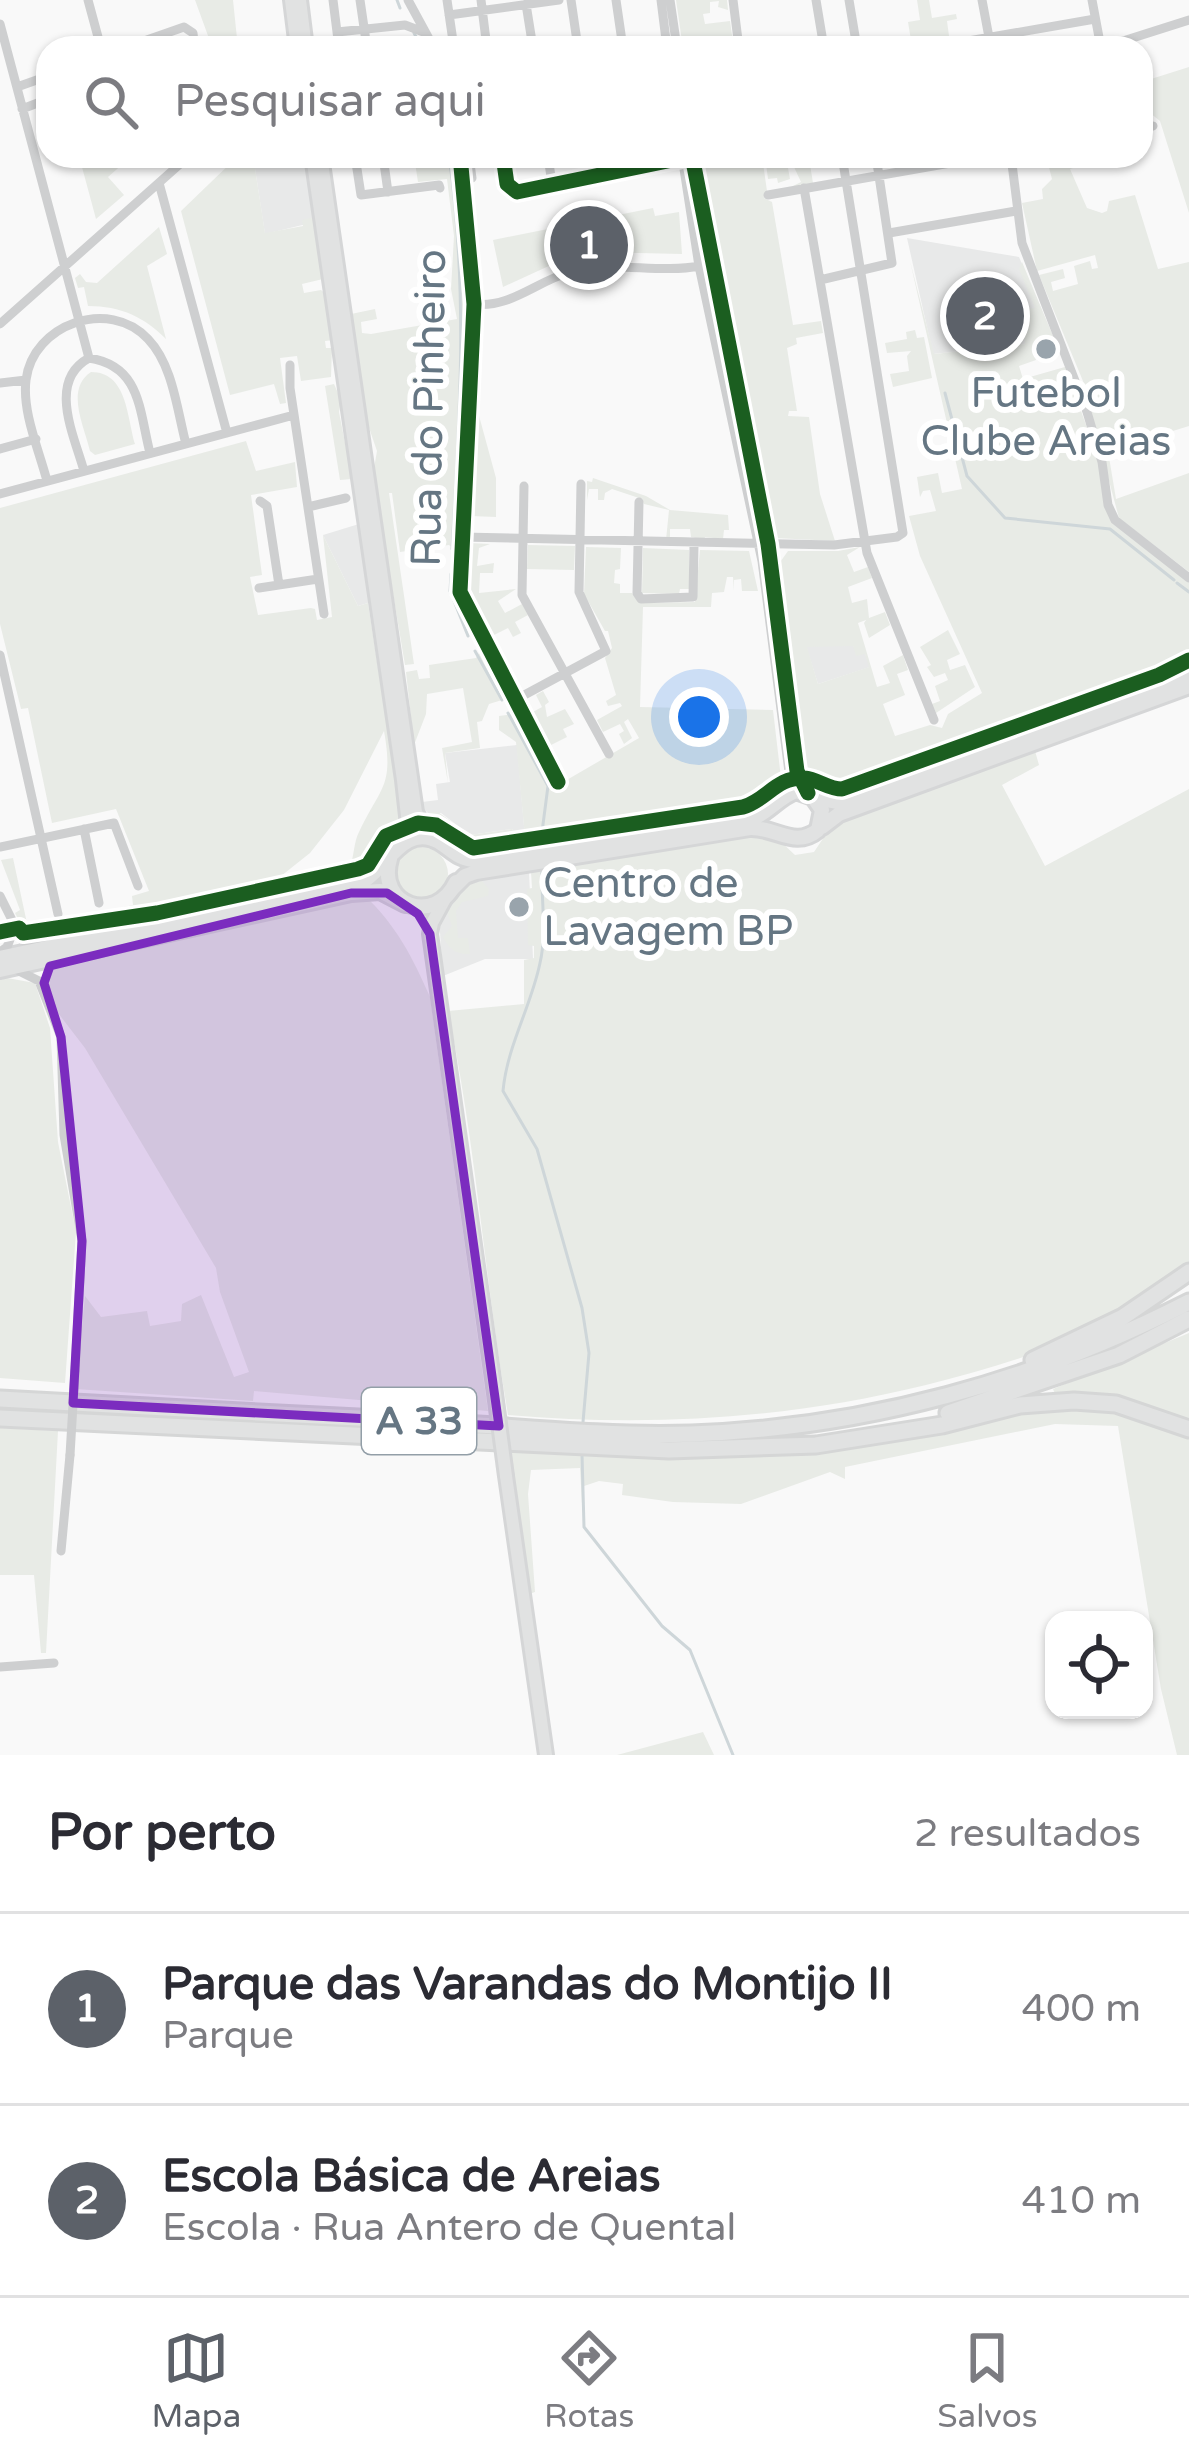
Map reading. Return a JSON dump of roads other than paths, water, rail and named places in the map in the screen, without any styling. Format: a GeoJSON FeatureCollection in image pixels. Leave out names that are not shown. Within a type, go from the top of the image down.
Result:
{"type":"FeatureCollection","features":[{"type":"Feature","properties":{"kind":"highway"},"geometry":{"type":"LineString","coordinates":[[958,1390],[1089,1335],[1189,1272]]}},
{"type":"Feature","properties":{"kind":"highway","name":"A 33"},"geometry":{"type":"LineString","coordinates":[[0,1395],[58,1402],[690,1434],[878,1412],[1072,1356],[1189,1302]]}},
{"type":"Feature","properties":{"kind":"highway","name":"A 33"},"geometry":{"type":"LineString","coordinates":[[0,1418],[628,1450],[816,1445],[871,1436],[999,1398],[1119,1354],[1189,1319]]}},
{"type":"Feature","properties":{"kind":"highway"},"geometry":{"type":"LineString","coordinates":[[871,1436],[942,1425],[1020,1405],[1074,1401],[1116,1404],[1189,1429]]}},
{"type":"Feature","properties":{"kind":"main road"},"geometry":{"type":"LineString","coordinates":[[295,0],[300,36]]}},
{"type":"Feature","properties":{"kind":"main road"},"geometry":{"type":"LineString","coordinates":[[319,168],[416,812],[430,839],[460,858],[474,860],[749,820],[763,816],[796,791],[838,802],[873,794],[1189,675]]}},
{"type":"Feature","properties":{"kind":"main road"},"geometry":{"type":"LineString","coordinates":[[319,168],[405,797],[405,841]]}},
{"type":"Feature","properties":{"kind":"main road"},"geometry":{"type":"LineString","coordinates":[[546,1755],[430,934],[449,894],[465,876],[476,872],[750,827],[804,839],[839,814],[1189,686]]}},
{"type":"Feature","properties":{"kind":"main road"},"geometry":{"type":"LineString","coordinates":[[811,795],[822,810],[818,830]]}},
{"type":"Feature","properties":{"kind":"main road"},"geometry":{"type":"LineString","coordinates":[[782,834],[774,820],[783,797]]}},
{"type":"Feature","properties":{"kind":"main road"},"geometry":{"type":"LineString","coordinates":[[0,970],[364,880],[405,841],[430,839]]}},
{"type":"Feature","properties":{"kind":"main road"},"geometry":{"type":"LineString","coordinates":[[0,955],[108,940],[351,893],[380,891],[407,905],[427,908],[449,894],[457,868],[448,849]]}},
{"type":"Feature","properties":{"kind":"main road"},"geometry":{"type":"LineString","coordinates":[[391,856],[388,884],[430,934]]}},
{"type":"Feature","properties":{"kind":"street"},"geometry":{"type":"LineString","coordinates":[[88,0],[97,36]]}},
{"type":"Feature","properties":{"kind":"street"},"geometry":{"type":"LineString","coordinates":[[332,0],[338,36]]}},
{"type":"Feature","properties":{"kind":"street"},"geometry":{"type":"LineString","coordinates":[[360,0],[365,36]]}},
{"type":"Feature","properties":{"kind":"street"},"geometry":{"type":"LineString","coordinates":[[406,0],[407,18],[427,36]]}},
{"type":"Feature","properties":{"kind":"street"},"geometry":{"type":"LineString","coordinates":[[447,0],[452,36]]}},
{"type":"Feature","properties":{"kind":"street"},"geometry":{"type":"LineString","coordinates":[[449,15],[481,5],[559,0]]}},
{"type":"Feature","properties":{"kind":"street"},"geometry":{"type":"LineString","coordinates":[[572,0],[576,36]]}},
{"type":"Feature","properties":{"kind":"street"},"geometry":{"type":"LineString","coordinates":[[616,0],[620,36]]}},
{"type":"Feature","properties":{"kind":"street"},"geometry":{"type":"LineString","coordinates":[[661,0],[666,36]]}},
{"type":"Feature","properties":{"kind":"street"},"geometry":{"type":"LineString","coordinates":[[670,0],[675,36]]}},
{"type":"Feature","properties":{"kind":"street"},"geometry":{"type":"LineString","coordinates":[[733,0],[738,36]]}},
{"type":"Feature","properties":{"kind":"street"},"geometry":{"type":"LineString","coordinates":[[816,0],[822,36]]}},
{"type":"Feature","properties":{"kind":"street"},"geometry":{"type":"LineString","coordinates":[[855,36],[850,1],[864,0]]}},
{"type":"Feature","properties":{"kind":"street"},"geometry":{"type":"LineString","coordinates":[[982,0],[989,36]]}},
{"type":"Feature","properties":{"kind":"street"},"geometry":{"type":"LineString","coordinates":[[1092,0],[1099,36]]}},
{"type":"Feature","properties":{"kind":"street"},"geometry":{"type":"LineString","coordinates":[[526,4],[531,36]]}},
{"type":"Feature","properties":{"kind":"street"},"geometry":{"type":"LineString","coordinates":[[481,5],[486,36]]}},
{"type":"Feature","properties":{"kind":"street"},"geometry":{"type":"LineString","coordinates":[[337,32],[407,18]]}},
{"type":"Feature","properties":{"kind":"street"},"geometry":{"type":"LineString","coordinates":[[1021,36],[1095,19]]}},
{"type":"Feature","properties":{"kind":"street"},"geometry":{"type":"LineString","coordinates":[[1139,36],[1189,20]]}},
{"type":"Feature","properties":{"kind":"street"},"geometry":{"type":"LineString","coordinates":[[0,24],[36,161]]}},
{"type":"Feature","properties":{"kind":"street"},"geometry":{"type":"LineString","coordinates":[[158,36],[184,27],[193,36]]}},
{"type":"Feature","properties":{"kind":"street"},"geometry":{"type":"LineString","coordinates":[[17,87],[36,80]]}},
{"type":"Feature","properties":{"kind":"street"},"geometry":{"type":"LineString","coordinates":[[22,109],[36,104]]}},
{"type":"Feature","properties":{"kind":"street"},"geometry":{"type":"LineString","coordinates":[[38,168],[89,358]]}},
{"type":"Feature","properties":{"kind":"street"},"geometry":{"type":"LineString","coordinates":[[0,323],[176,168]]}},
{"type":"Feature","properties":{"kind":"street"},"geometry":{"type":"LineString","coordinates":[[357,168],[361,195],[439,184],[440,188]]}},
{"type":"Feature","properties":{"kind":"street"},"geometry":{"type":"LineString","coordinates":[[385,168],[388,192]]}},
{"type":"Feature","properties":{"kind":"street","name":"Rua do Pinheiro"},"geometry":{"type":"LineString","coordinates":[[465,168],[474,304],[460,592],[558,782]]}},
{"type":"Feature","properties":{"kind":"street"},"geometry":{"type":"LineString","coordinates":[[468,168],[472,178]]}},
{"type":"Feature","properties":{"kind":"street"},"geometry":{"type":"LineString","coordinates":[[504,168],[507,184],[518,192],[619,168]]}},
{"type":"Feature","properties":{"kind":"street"},"geometry":{"type":"LineString","coordinates":[[550,168],[552,184]]}},
{"type":"Feature","properties":{"kind":"street"},"geometry":{"type":"LineString","coordinates":[[595,168],[596,176]]}},
{"type":"Feature","properties":{"kind":"street"},"geometry":{"type":"LineString","coordinates":[[687,168],[699,266],[763,544],[789,772],[783,797]]}},
{"type":"Feature","properties":{"kind":"street"},"geometry":{"type":"LineString","coordinates":[[689,168],[728,344],[797,771],[811,795]]}},
{"type":"Feature","properties":{"kind":"street"},"geometry":{"type":"LineString","coordinates":[[462,537],[763,544],[865,542],[903,532],[844,168]]}},
{"type":"Feature","properties":{"kind":"street"},"geometry":{"type":"LineString","coordinates":[[820,280],[892,263],[878,168]]}},
{"type":"Feature","properties":{"kind":"street"},"geometry":{"type":"LineString","coordinates":[[769,195],[923,168]]}},
{"type":"Feature","properties":{"kind":"street"},"geometry":{"type":"LineString","coordinates":[[1011,168],[1027,260],[1096,437],[1108,506],[1115,520],[1189,578]]}},
{"type":"Feature","properties":{"kind":"street"},"geometry":{"type":"LineString","coordinates":[[159,183],[227,433]]}},
{"type":"Feature","properties":{"kind":"street"},"geometry":{"type":"LineString","coordinates":[[804,188],[865,542],[934,720]]}},
{"type":"Feature","properties":{"kind":"street"},"geometry":{"type":"LineString","coordinates":[[889,233],[1016,211]]}},
{"type":"Feature","properties":{"kind":"street"},"geometry":{"type":"LineString","coordinates":[[474,304],[497,304],[545,280],[587,268],[680,270],[708,265],[711,258]]}},
{"type":"Feature","properties":{"kind":"street"},"geometry":{"type":"LineString","coordinates":[[699,266],[707,271],[721,333],[728,344]]}},
{"type":"Feature","properties":{"kind":"street"},"geometry":{"type":"LineString","coordinates":[[47,481],[26,399],[26,380],[44,342],[58,329],[78,321],[121,321],[149,339],[166,369],[186,443]]}},
{"type":"Feature","properties":{"kind":"street"},"geometry":{"type":"LineString","coordinates":[[84,471],[64,392],[74,368],[89,358],[114,364],[127,376],[150,453]]}},
{"type":"Feature","properties":{"kind":"street"},"geometry":{"type":"LineString","coordinates":[[290,365],[287,372],[324,614]]}},
{"type":"Feature","properties":{"kind":"street"},"geometry":{"type":"LineString","coordinates":[[0,383],[26,380]]}},
{"type":"Feature","properties":{"kind":"street"},"geometry":{"type":"LineString","coordinates":[[0,494],[293,415]]}},
{"type":"Feature","properties":{"kind":"street"},"geometry":{"type":"LineString","coordinates":[[0,449],[36,439]]}},
{"type":"Feature","properties":{"kind":"street"},"geometry":{"type":"LineString","coordinates":[[515,700],[604,652],[607,646],[579,592],[581,484]]}},
{"type":"Feature","properties":{"kind":"street"},"geometry":{"type":"LineString","coordinates":[[524,486],[522,595],[609,754]]}},
{"type":"Feature","properties":{"kind":"street"},"geometry":{"type":"LineString","coordinates":[[308,507],[346,498]]}},
{"type":"Feature","properties":{"kind":"street"},"geometry":{"type":"LineString","coordinates":[[260,501],[267,506],[279,585]]}},
{"type":"Feature","properties":{"kind":"street"},"geometry":{"type":"LineString","coordinates":[[639,502],[637,593],[641,598],[693,597],[694,544]]}},
{"type":"Feature","properties":{"kind":"street"},"geometry":{"type":"LineString","coordinates":[[259,588],[319,579]]}},
{"type":"Feature","properties":{"kind":"street"},"geometry":{"type":"LineString","coordinates":[[0,656],[58,914]]}},
{"type":"Feature","properties":{"kind":"street"},"geometry":{"type":"LineString","coordinates":[[0,848],[114,823],[138,886]]}},
{"type":"Feature","properties":{"kind":"street"},"geometry":{"type":"LineString","coordinates":[[84,829],[99,903]]}},
{"type":"Feature","properties":{"kind":"street"},"geometry":{"type":"LineString","coordinates":[[0,896],[22,940],[33,944],[108,940]]}},
{"type":"Feature","properties":{"kind":"street"},"geometry":{"type":"LineString","coordinates":[[0,955],[14,929]]}},
{"type":"Feature","properties":{"kind":"street"},"geometry":{"type":"LineString","coordinates":[[45,992],[50,966],[108,940]]}},
{"type":"Feature","properties":{"kind":"street"},"geometry":{"type":"LineString","coordinates":[[0,970],[27,971],[39,981],[61,1037],[62,1114],[82,1241],[61,1551]]}},
{"type":"Feature","properties":{"kind":"street"},"geometry":{"type":"LineString","coordinates":[[0,1667],[55,1663]]}},
{"type":"Feature","properties":{"kind":"waterway"},"geometry":{"type":"LineString","coordinates":[[397,0],[400,8]]}},
{"type":"Feature","properties":{"kind":"waterway"},"geometry":{"type":"LineString","coordinates":[[450,168],[460,303],[452,549]]}},
{"type":"Feature","properties":{"kind":"waterway"},"geometry":{"type":"LineString","coordinates":[[945,393],[967,476],[1005,518],[1110,529],[1174,580]]}},
{"type":"Feature","properties":{"kind":"waterway"},"geometry":{"type":"LineString","coordinates":[[451,574],[450,591],[468,636]]}},
{"type":"Feature","properties":{"kind":"waterway"},"geometry":{"type":"LineString","coordinates":[[1177,583],[1189,592]]}},
{"type":"Feature","properties":{"kind":"waterway"},"geometry":{"type":"LineString","coordinates":[[475,651],[502,700]]}},
{"type":"Feature","properties":{"kind":"waterway"},"geometry":{"type":"LineString","coordinates":[[508,713],[548,786],[542,832]]}},
{"type":"Feature","properties":{"kind":"waterway"},"geometry":{"type":"LineString","coordinates":[[542,868],[542,952],[503,1091],[537,1149],[582,1308],[589,1353],[583,1422]]}},
{"type":"Feature","properties":{"kind":"waterway"},"geometry":{"type":"LineString","coordinates":[[582,1454],[584,1527],[662,1626],[690,1650],[733,1755]]}},
{"type":"Feature","properties":{"kind":"place","name":"Parque das Varandas do Montijo II"},"geometry":{"type":"Point","coordinates":[589,245]}},
{"type":"Feature","properties":{"kind":"place","name":"Escola Básica de Areias"},"geometry":{"type":"Point","coordinates":[985,316]}},
{"type":"Feature","properties":{"kind":"place","name":"Futebol Clube Areias"},"geometry":{"type":"Point","coordinates":[1046,349]}},
{"type":"Feature","properties":{"kind":"place","name":"Centro de Lavagem BP"},"geometry":{"type":"Point","coordinates":[519,907]}}]}
